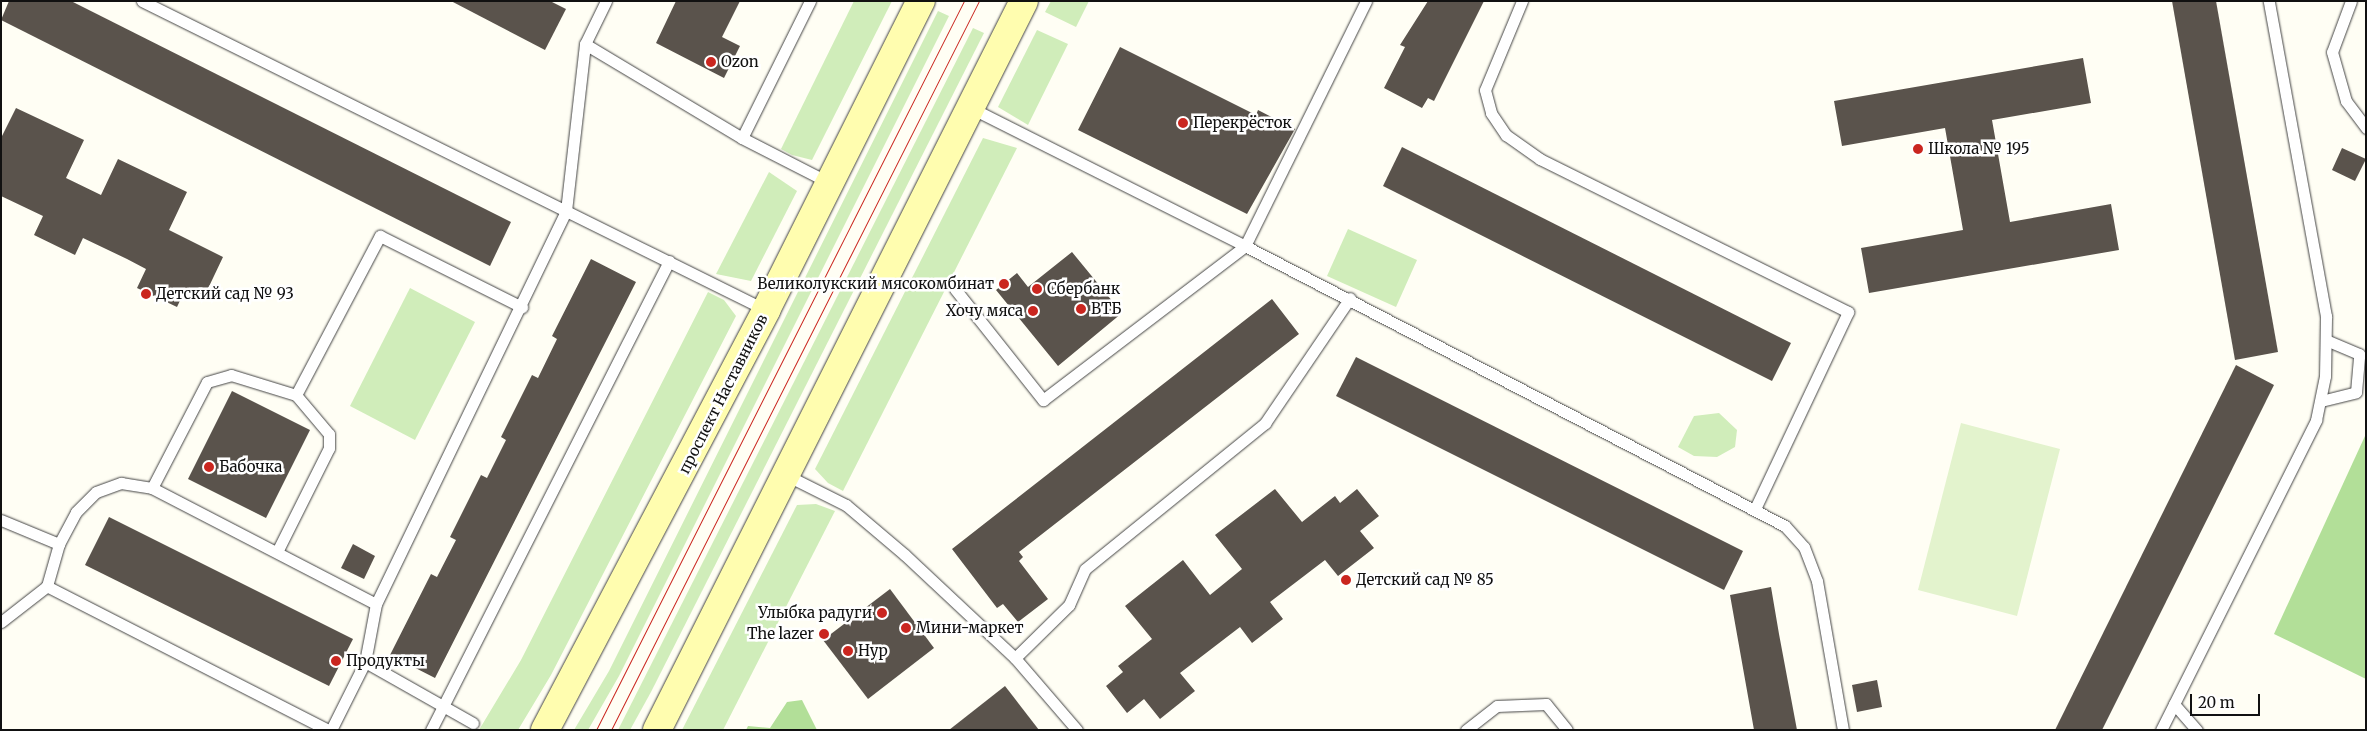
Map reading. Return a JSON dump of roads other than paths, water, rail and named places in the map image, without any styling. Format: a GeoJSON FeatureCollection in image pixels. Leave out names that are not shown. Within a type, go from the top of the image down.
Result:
{"type":"FeatureCollection","features":[{"type":"Feature","properties":{"kind":"main road","name":"проспект Наставников"},"geometry":{"type":"LineString","coordinates":[[545,730],[766,310],[921,1]]}},
{"type":"Feature","properties":{"kind":"main road"},"geometry":{"type":"LineString","coordinates":[[657,730],[1024,1]]}},
{"type":"Feature","properties":{"kind":"lane"},"geometry":{"type":"LineString","coordinates":[[142,1],[766,310]]}},
{"type":"Feature","properties":{"kind":"lane"},"geometry":{"type":"LineString","coordinates":[[47,586],[330,730],[364,662],[376,604],[522,307],[566,211],[585,44],[606,1]]}},
{"type":"Feature","properties":{"kind":"lane"},"geometry":{"type":"LineString","coordinates":[[742,138],[810,1]]}},
{"type":"Feature","properties":{"kind":"lane"},"geometry":{"type":"LineString","coordinates":[[955,289],[1043,400],[1245,246],[1366,1]]}},
{"type":"Feature","properties":{"kind":"lane"},"geometry":{"type":"LineString","coordinates":[[1522,1],[1485,90],[1491,113],[1506,135],[1533,156],[1848,312],[1755,509]]}},
{"type":"Feature","properties":{"kind":"lane"},"geometry":{"type":"LineString","coordinates":[[2161,730],[2312,427],[2321,401],[2328,341],[2269,1]]}},
{"type":"Feature","properties":{"kind":"lane"},"geometry":{"type":"LineString","coordinates":[[2351,1],[2332,52],[2346,101],[2366,128]]}},
{"type":"Feature","properties":{"kind":"lane"},"geometry":{"type":"LineString","coordinates":[[585,44],[742,138],[830,183]]}},
{"type":"Feature","properties":{"kind":"lane"},"geometry":{"type":"LineString","coordinates":[[971,108],[1350,298],[1786,526],[1804,547],[1817,581],[1843,730]]}},
{"type":"Feature","properties":{"kind":"lane"},"geometry":{"type":"LineString","coordinates":[[296,395],[380,236],[522,307]]}},
{"type":"Feature","properties":{"kind":"lane"},"geometry":{"type":"LineString","coordinates":[[431,730],[446,706],[669,261]]}},
{"type":"Feature","properties":{"kind":"lane"},"geometry":{"type":"LineString","coordinates":[[1015,658],[1069,605],[1085,569],[1265,423],[1350,298]]}},
{"type":"Feature","properties":{"kind":"lane"},"geometry":{"type":"LineString","coordinates":[[2321,401],[2356,392],[2359,354],[2328,341]]}},
{"type":"Feature","properties":{"kind":"lane"},"geometry":{"type":"LineString","coordinates":[[152,488],[207,382],[231,375],[296,395],[329,434],[329,448],[276,552]]}},
{"type":"Feature","properties":{"kind":"lane"},"geometry":{"type":"LineString","coordinates":[[786,475],[846,505],[1015,658],[1077,730]]}},
{"type":"Feature","properties":{"kind":"lane"},"geometry":{"type":"LineString","coordinates":[[1,622],[47,586],[60,544],[76,512],[96,492],[122,483],[152,488],[376,604]]}},
{"type":"Feature","properties":{"kind":"lane"},"geometry":{"type":"LineString","coordinates":[[1,520],[60,544]]}},
{"type":"Feature","properties":{"kind":"lane"},"geometry":{"type":"LineString","coordinates":[[364,662],[446,706],[473,723]]}},
{"type":"Feature","properties":{"kind":"lane"},"geometry":{"type":"LineString","coordinates":[[1466,730],[1497,706],[1546,704],[1567,730]]}},
{"type":"Feature","properties":{"kind":"lane"},"geometry":{"type":"LineString","coordinates":[[2174,704],[2197,730]]}},
{"type":"Feature","properties":{"kind":"tram line"},"geometry":{"type":"LineString","coordinates":[[596,730],[964,1]]}},
{"type":"Feature","properties":{"kind":"tram line"},"geometry":{"type":"LineString","coordinates":[[611,730],[979,1]]}},
{"type":"Feature","properties":{"kind":"place","name":"Ozon"},"geometry":{"type":"Point","coordinates":[711,62]}},
{"type":"Feature","properties":{"kind":"place","name":"Перекрёсток"},"geometry":{"type":"Point","coordinates":[1183,123]}},
{"type":"Feature","properties":{"kind":"place","name":"Школа № 195"},"geometry":{"type":"Point","coordinates":[1918,149]}},
{"type":"Feature","properties":{"kind":"place","name":"Великолукский мясокомбинат"},"geometry":{"type":"Point","coordinates":[1004,284]}},
{"type":"Feature","properties":{"kind":"place","name":"Сбербанк"},"geometry":{"type":"Point","coordinates":[1037,289]}},
{"type":"Feature","properties":{"kind":"place","name":"Детский сад № 93"},"geometry":{"type":"Point","coordinates":[146,294]}},
{"type":"Feature","properties":{"kind":"place","name":"ВТБ"},"geometry":{"type":"Point","coordinates":[1081,309]}},
{"type":"Feature","properties":{"kind":"place","name":"Хочу мяса"},"geometry":{"type":"Point","coordinates":[1033,311]}},
{"type":"Feature","properties":{"kind":"place","name":"Бабочка"},"geometry":{"type":"Point","coordinates":[209,467]}},
{"type":"Feature","properties":{"kind":"place","name":"Детский сад № 85"},"geometry":{"type":"Point","coordinates":[1346,580]}},
{"type":"Feature","properties":{"kind":"place","name":"Улыбка радуги"},"geometry":{"type":"Point","coordinates":[882,613]}},
{"type":"Feature","properties":{"kind":"place","name":"Мини-маркет"},"geometry":{"type":"Point","coordinates":[906,628]}},
{"type":"Feature","properties":{"kind":"place","name":"The lazer"},"geometry":{"type":"Point","coordinates":[824,634]}},
{"type":"Feature","properties":{"kind":"place","name":"Нур"},"geometry":{"type":"Point","coordinates":[848,651]}},
{"type":"Feature","properties":{"kind":"place","name":"Продукты"},"geometry":{"type":"Point","coordinates":[336,661]}}]}
